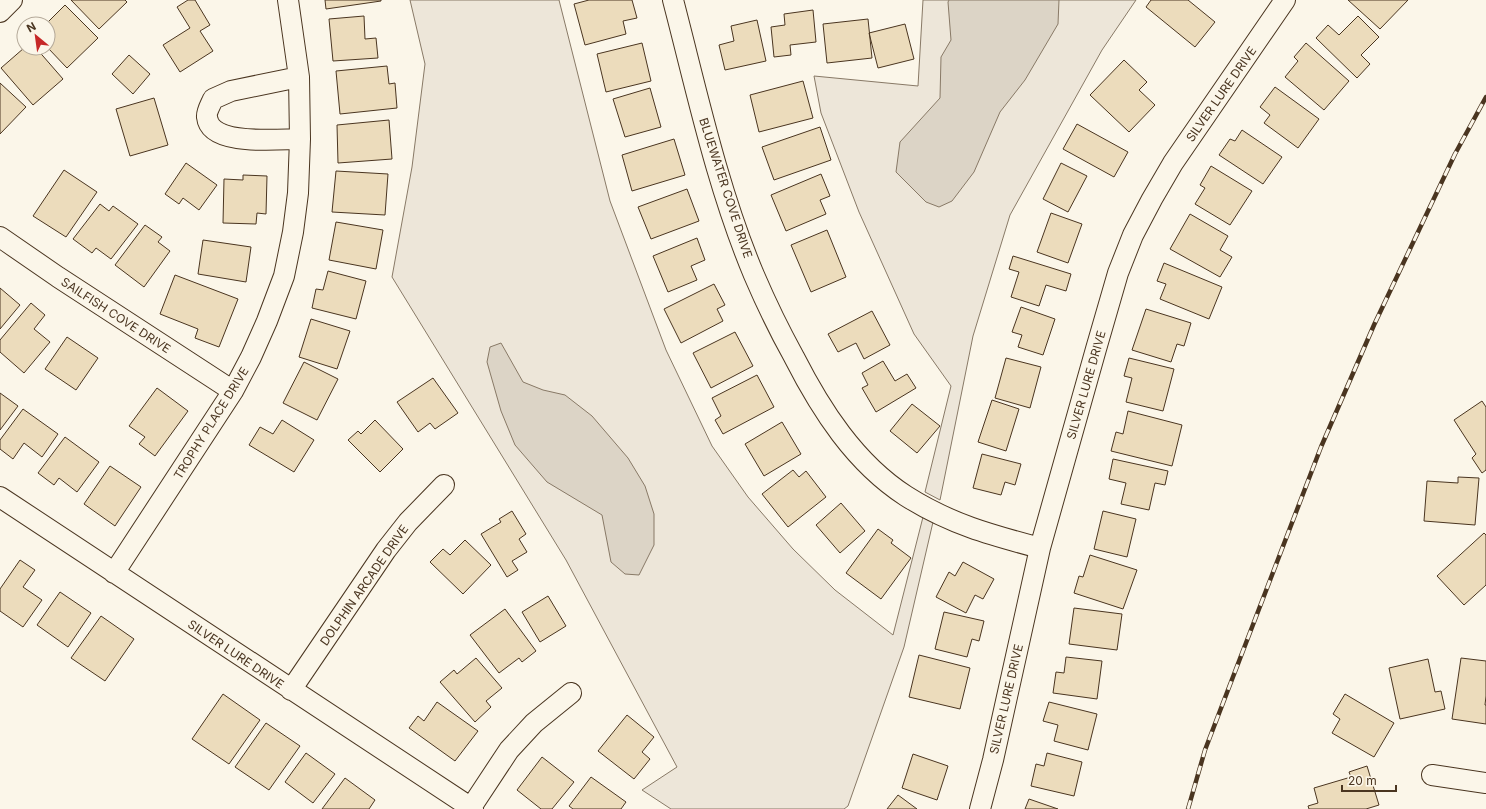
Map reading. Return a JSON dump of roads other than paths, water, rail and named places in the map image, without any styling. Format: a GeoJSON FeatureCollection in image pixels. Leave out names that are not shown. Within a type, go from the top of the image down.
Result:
{"type":"FeatureCollection","features":[{"type":"Feature","properties":{"kind":"street"},"geometry":{"type":"LineString","coordinates":[[0,12],[12,0]]}},
{"type":"Feature","properties":{"kind":"street","name":"TROPHY PLACE DRIVE"},"geometry":{"type":"LineString","coordinates":[[114,573],[233,391],[268,321],[284,276],[293,232],[298,193],[300,139],[299,77],[288,0]]}},
{"type":"Feature","properties":{"kind":"street","name":"BLUEWATER COVE DRIVE"},"geometry":{"type":"LineString","coordinates":[[673,0],[712,152],[731,212],[754,274],[783,338],[803,376],[832,423],[855,451],[873,469],[905,495],[951,520],[974,530],[1040,548]]}},
{"type":"Feature","properties":{"kind":"street","name":"SILVER LURE DRIVE"},"geometry":{"type":"LineString","coordinates":[[980,809],[993,760],[1040,548],[1118,273],[1133,235],[1173,164],[1285,0]]}},
{"type":"Feature","properties":{"kind":"street"},"geometry":{"type":"LineString","coordinates":[[299,77],[231,91],[213,99],[206,116],[210,126],[223,136],[241,139],[300,139]]}},
{"type":"Feature","properties":{"kind":"street","name":"SAILFISH COVE DRIVE"},"geometry":{"type":"LineString","coordinates":[[0,237],[58,277],[233,391]]}},
{"type":"Feature","properties":{"kind":"street","name":"DOLPHIN ARCADE DRIVE"},"geometry":{"type":"LineString","coordinates":[[291,690],[386,550],[408,522],[444,485]]}},
{"type":"Feature","properties":{"kind":"street","name":"SILVER LURE DRIVE"},"geometry":{"type":"LineString","coordinates":[[0,497],[471,809]]}},
{"type":"Feature","properties":{"kind":"street"},"geometry":{"type":"LineString","coordinates":[[471,809],[509,750],[534,723],[571,693]]}},
{"type":"Feature","properties":{"kind":"street"},"geometry":{"type":"LineString","coordinates":[[1432,775],[1486,783]]}},
{"type":"Feature","properties":{"kind":"railway"},"geometry":{"type":"LineString","coordinates":[[1188,809],[1205,750],[1321,447],[1374,325],[1455,154],[1486,97]]}}]}
